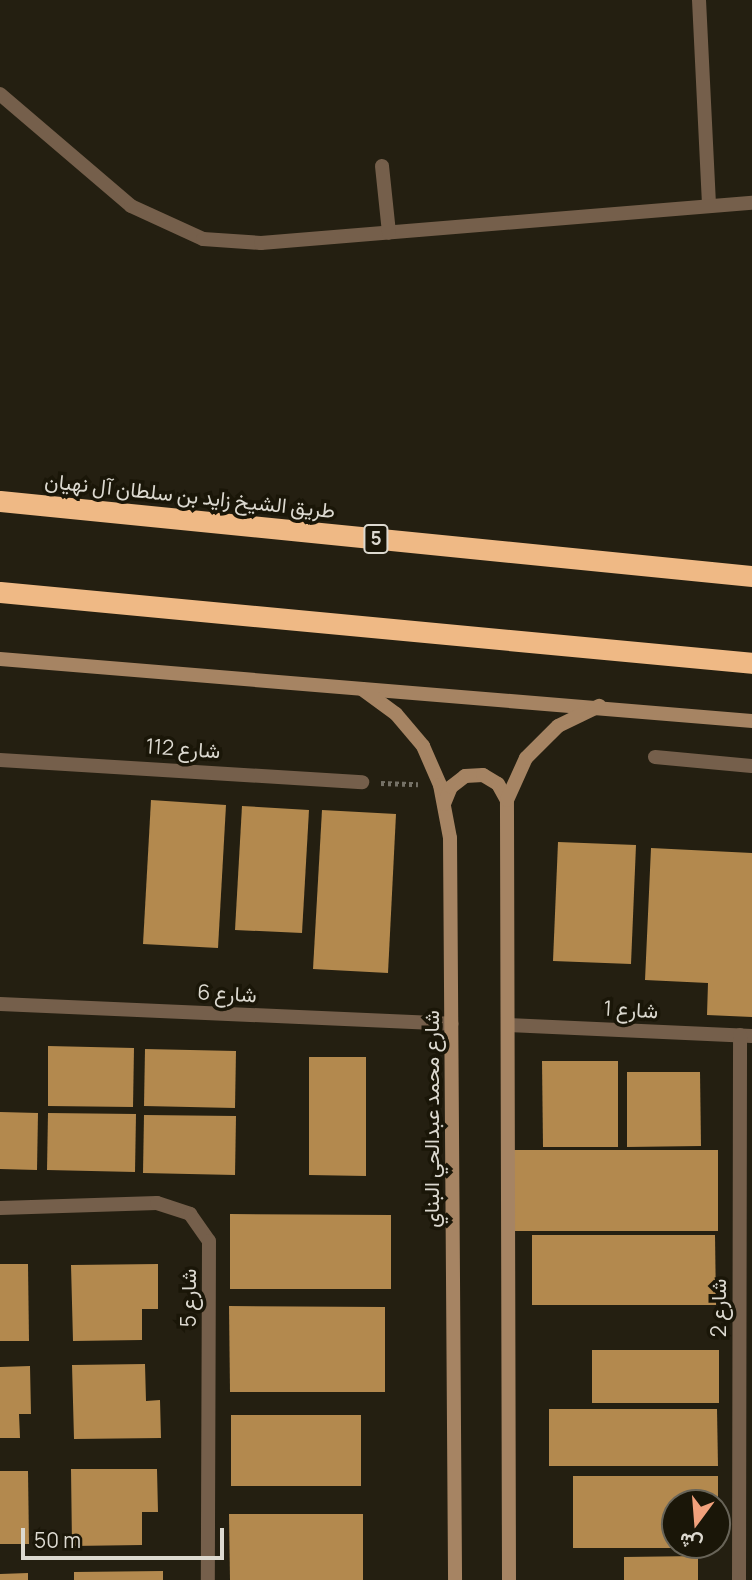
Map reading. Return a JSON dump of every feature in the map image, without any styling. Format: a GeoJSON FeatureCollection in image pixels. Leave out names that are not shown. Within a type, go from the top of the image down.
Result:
{"type":"FeatureCollection","features":[{"type":"Feature","properties":{"kind":"highway","name":"طريق الشيخ زايد بن سلطان آل نهيان"},"geometry":{"type":"LineString","coordinates":[[0,501],[752,576]]}},
{"type":"Feature","properties":{"kind":"highway"},"geometry":{"type":"LineString","coordinates":[[0,592],[752,663]]}},
{"type":"Feature","properties":{"kind":"street"},"geometry":{"type":"LineString","coordinates":[[699,0],[709,206]]}},
{"type":"Feature","properties":{"kind":"street"},"geometry":{"type":"LineString","coordinates":[[0,94],[131,206],[181,233],[226,242],[261,243],[752,203]]}},
{"type":"Feature","properties":{"kind":"street"},"geometry":{"type":"LineString","coordinates":[[382,166],[389,233]]}},
{"type":"Feature","properties":{"kind":"street"},"geometry":{"type":"LineString","coordinates":[[0,659],[362,690],[599,706],[752,721]]}},
{"type":"Feature","properties":{"kind":"street","name":"شارع محمد عبدالحي البناي"},"geometry":{"type":"LineString","coordinates":[[362,690],[405,725],[423,746],[440,785],[450,838],[455,1580]]}},
{"type":"Feature","properties":{"kind":"street"},"geometry":{"type":"LineString","coordinates":[[509,1580],[507,800],[534,750],[558,726],[599,706]]}},
{"type":"Feature","properties":{"kind":"street"},"geometry":{"type":"LineString","coordinates":[[655,757],[752,766]]}},
{"type":"Feature","properties":{"kind":"street","name":"شارع 112"},"geometry":{"type":"LineString","coordinates":[[0,760],[362,782]]}},
{"type":"Feature","properties":{"kind":"street"},"geometry":{"type":"LineString","coordinates":[[444,804],[451,787],[465,776],[491,779],[507,800]]}},
{"type":"Feature","properties":{"kind":"street","name":"شارع 6"},"geometry":{"type":"LineString","coordinates":[[0,1004],[452,1024]]}},
{"type":"Feature","properties":{"kind":"street","name":"شارع 1"},"geometry":{"type":"LineString","coordinates":[[508,1025],[746,1036]]}},
{"type":"Feature","properties":{"kind":"street","name":"شارع 2"},"geometry":{"type":"LineString","coordinates":[[739,1580],[746,1036]]}},
{"type":"Feature","properties":{"kind":"street","name":"شارع 5"},"geometry":{"type":"LineString","coordinates":[[0,1208],[157,1203],[190,1214],[209,1241],[208,1580]]}},
{"type":"Feature","properties":{"kind":"path"},"geometry":{"type":"LineString","coordinates":[[362,782],[440,785]]}},
{"type":"Feature","properties":{"kind":"building"},"geometry":{"type":"Polygon","coordinates":[[[151,800],[226,805],[218,948],[143,944],[151,800]]]}},
{"type":"Feature","properties":{"kind":"building"},"geometry":{"type":"Polygon","coordinates":[[[242,806],[309,810],[302,933],[235,930],[242,806]]]}},
{"type":"Feature","properties":{"kind":"building"},"geometry":{"type":"Polygon","coordinates":[[[322,810],[396,814],[388,973],[313,969],[322,810]]]}},
{"type":"Feature","properties":{"kind":"building"},"geometry":{"type":"Polygon","coordinates":[[[558,842],[636,845],[631,964],[553,961],[558,842]]]}},
{"type":"Feature","properties":{"kind":"building"},"geometry":{"type":"Polygon","coordinates":[[[651,848],[752,853],[752,1017],[707,1015],[708,983],[645,980],[651,848]]]}},
{"type":"Feature","properties":{"kind":"building"},"geometry":{"type":"Polygon","coordinates":[[[48,1046],[134,1048],[133,1107],[48,1106],[48,1046]]]}},
{"type":"Feature","properties":{"kind":"building"},"geometry":{"type":"Polygon","coordinates":[[[145,1049],[236,1051],[235,1108],[144,1106],[145,1049]]]}},
{"type":"Feature","properties":{"kind":"building"},"geometry":{"type":"Polygon","coordinates":[[[309,1057],[366,1057],[366,1176],[309,1175],[309,1057]]]}},
{"type":"Feature","properties":{"kind":"building"},"geometry":{"type":"Polygon","coordinates":[[[542,1061],[618,1061],[618,1147],[543,1147],[542,1061]]]}},
{"type":"Feature","properties":{"kind":"building"},"geometry":{"type":"Polygon","coordinates":[[[627,1072],[700,1072],[701,1146],[627,1147],[627,1072]]]}},
{"type":"Feature","properties":{"kind":"building"},"geometry":{"type":"Polygon","coordinates":[[[0,1112],[38,1113],[37,1170],[0,1169],[0,1112]]]}},
{"type":"Feature","properties":{"kind":"building"},"geometry":{"type":"Polygon","coordinates":[[[48,1113],[136,1114],[135,1172],[47,1170],[48,1113]]]}},
{"type":"Feature","properties":{"kind":"building"},"geometry":{"type":"Polygon","coordinates":[[[144,1115],[236,1116],[235,1175],[143,1173],[144,1115]]]}},
{"type":"Feature","properties":{"kind":"building"},"geometry":{"type":"Polygon","coordinates":[[[513,1150],[718,1150],[718,1231],[513,1231],[513,1150]]]}},
{"type":"Feature","properties":{"kind":"building"},"geometry":{"type":"Polygon","coordinates":[[[230,1214],[391,1215],[391,1289],[230,1289],[230,1214]]]}},
{"type":"Feature","properties":{"kind":"building"},"geometry":{"type":"Polygon","coordinates":[[[532,1235],[715,1235],[716,1305],[532,1305],[532,1235]]]}},
{"type":"Feature","properties":{"kind":"building"},"geometry":{"type":"Polygon","coordinates":[[[0,1264],[28,1264],[29,1341],[0,1341],[0,1264]]]}},
{"type":"Feature","properties":{"kind":"building"},"geometry":{"type":"Polygon","coordinates":[[[158,1264],[158,1309],[142,1309],[142,1340],[73,1341],[71,1265],[158,1264]]]}},
{"type":"Feature","properties":{"kind":"building"},"geometry":{"type":"Polygon","coordinates":[[[229,1306],[385,1307],[385,1392],[230,1392],[229,1306]]]}},
{"type":"Feature","properties":{"kind":"building"},"geometry":{"type":"Polygon","coordinates":[[[592,1350],[719,1350],[719,1403],[592,1403],[592,1350]]]}},
{"type":"Feature","properties":{"kind":"building"},"geometry":{"type":"Polygon","coordinates":[[[145,1364],[146,1401],[160,1400],[161,1438],[74,1439],[72,1365],[145,1364]]]}},
{"type":"Feature","properties":{"kind":"building"},"geometry":{"type":"Polygon","coordinates":[[[30,1366],[31,1414],[19,1414],[20,1438],[0,1438],[0,1367],[30,1366]]]}},
{"type":"Feature","properties":{"kind":"building"},"geometry":{"type":"Polygon","coordinates":[[[549,1409],[717,1409],[718,1466],[549,1466],[549,1409]]]}},
{"type":"Feature","properties":{"kind":"building"},"geometry":{"type":"Polygon","coordinates":[[[231,1415],[361,1415],[361,1486],[231,1486],[231,1415]]]}},
{"type":"Feature","properties":{"kind":"building"},"geometry":{"type":"Polygon","coordinates":[[[71,1469],[157,1469],[158,1512],[142,1512],[142,1545],[72,1546],[71,1469]]]}},
{"type":"Feature","properties":{"kind":"building"},"geometry":{"type":"Polygon","coordinates":[[[0,1471],[28,1471],[29,1544],[0,1544],[0,1471]]]}},
{"type":"Feature","properties":{"kind":"building"},"geometry":{"type":"Polygon","coordinates":[[[573,1476],[718,1476],[718,1489],[661,1489],[661,1548],[573,1548],[573,1476]]]}},
{"type":"Feature","properties":{"kind":"building"},"geometry":{"type":"Polygon","coordinates":[[[229,1514],[363,1514],[363,1580],[230,1580],[229,1514]]]}},
{"type":"Feature","properties":{"kind":"building"},"geometry":{"type":"Polygon","coordinates":[[[624,1557],[698,1559],[698,1580],[624,1580],[624,1557]]]}},
{"type":"Feature","properties":{"kind":"building"},"geometry":{"type":"Polygon","coordinates":[[[163,1571],[163,1580],[74,1580],[74,1572],[163,1571]]]}},
{"type":"Feature","properties":{"kind":"building"},"geometry":{"type":"Polygon","coordinates":[[[28,1573],[28,1580],[0,1580],[0,1574],[28,1573]]]}}]}
